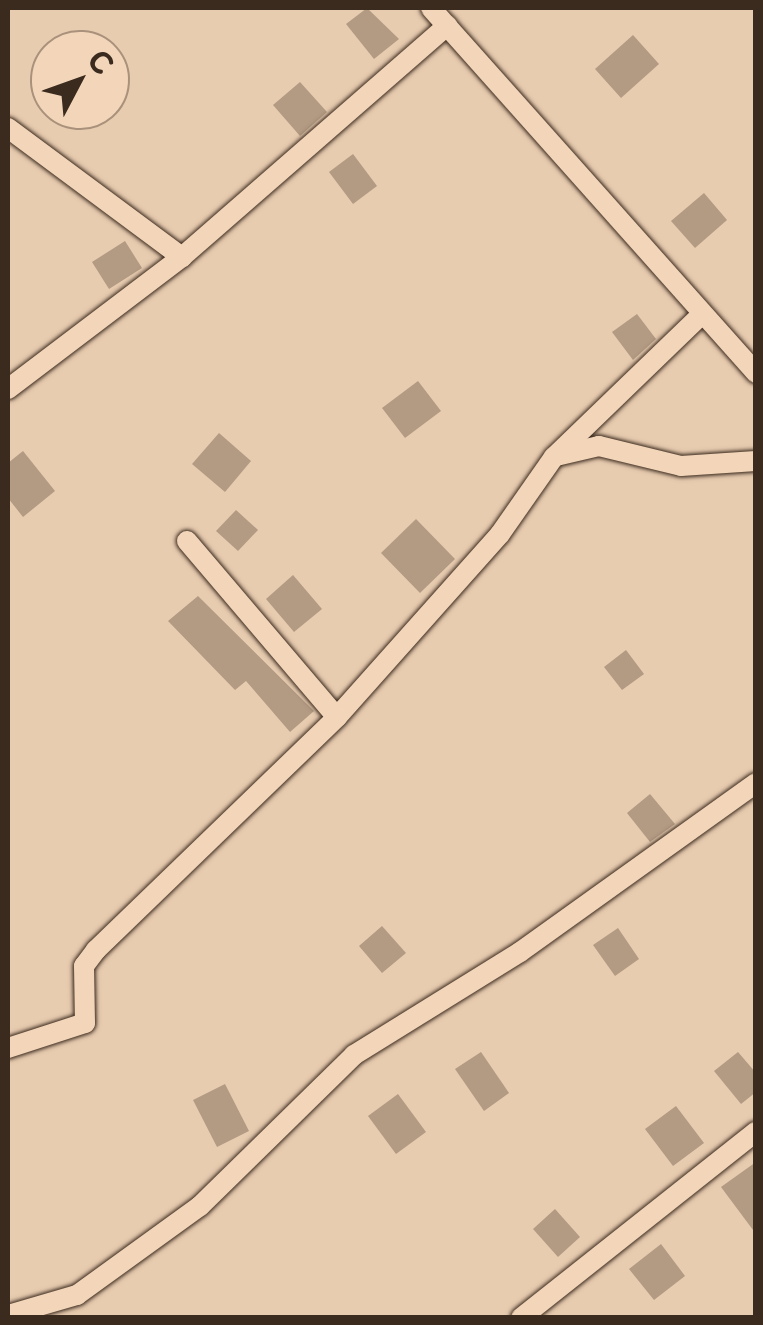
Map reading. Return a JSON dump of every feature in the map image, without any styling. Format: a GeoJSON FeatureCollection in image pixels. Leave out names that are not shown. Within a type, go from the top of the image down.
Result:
{"type":"FeatureCollection","features":[{"type":"Feature","properties":{"kind":"street"},"geometry":{"type":"LineString","coordinates":[[430,8],[756,373]]}},
{"type":"Feature","properties":{"kind":"street"},"geometry":{"type":"LineString","coordinates":[[8,389],[182,256],[447,26]]}},
{"type":"Feature","properties":{"kind":"street"},"geometry":{"type":"LineString","coordinates":[[10,135],[182,256]]}},
{"type":"Feature","properties":{"kind":"street"},"geometry":{"type":"LineString","coordinates":[[8,1048],[85,1023],[84,966],[96,950],[336,717],[500,534],[554,457],[701,315]]}},
{"type":"Feature","properties":{"kind":"street"},"geometry":{"type":"LineString","coordinates":[[554,457],[599,446],[681,466],[756,461]]}},
{"type":"Feature","properties":{"kind":"street"},"geometry":{"type":"LineString","coordinates":[[188,541],[336,717]]}},
{"type":"Feature","properties":{"kind":"street"},"geometry":{"type":"LineString","coordinates":[[8,1315],[78,1296],[200,1206],[354,1055],[520,952],[756,783]]}},
{"type":"Feature","properties":{"kind":"street"},"geometry":{"type":"LineString","coordinates":[[521,1318],[756,1132]]}},
{"type":"Feature","properties":{"kind":"building"},"geometry":{"type":"Polygon","coordinates":[[[367,8],[399,39],[374,59],[346,24],[367,8]]]}},
{"type":"Feature","properties":{"kind":"building"},"geometry":{"type":"Polygon","coordinates":[[[633,35],[659,64],[621,98],[595,69],[633,35]]]}},
{"type":"Feature","properties":{"kind":"building"},"geometry":{"type":"Polygon","coordinates":[[[300,82],[327,112],[300,136],[273,105],[300,82]]]}},
{"type":"Feature","properties":{"kind":"building"},"geometry":{"type":"Polygon","coordinates":[[[353,154],[377,186],[353,204],[329,172],[353,154]]]}},
{"type":"Feature","properties":{"kind":"building"},"geometry":{"type":"Polygon","coordinates":[[[704,193],[727,220],[695,248],[671,221],[704,193]]]}},
{"type":"Feature","properties":{"kind":"building"},"geometry":{"type":"Polygon","coordinates":[[[125,241],[142,268],[109,289],[92,262],[125,241]]]}},
{"type":"Feature","properties":{"kind":"building"},"geometry":{"type":"Polygon","coordinates":[[[637,314],[656,339],[633,360],[612,332],[637,314]]]}},
{"type":"Feature","properties":{"kind":"building"},"geometry":{"type":"Polygon","coordinates":[[[418,381],[441,411],[405,438],[382,408],[418,381]]]}},
{"type":"Feature","properties":{"kind":"building"},"geometry":{"type":"Polygon","coordinates":[[[219,433],[251,461],[225,492],[192,464],[219,433]]]}},
{"type":"Feature","properties":{"kind":"building"},"geometry":{"type":"Polygon","coordinates":[[[23,451],[55,491],[23,517],[8,498],[8,463],[23,451]]]}},
{"type":"Feature","properties":{"kind":"building"},"geometry":{"type":"Polygon","coordinates":[[[236,510],[258,530],[238,551],[216,531],[236,510]]]}},
{"type":"Feature","properties":{"kind":"building"},"geometry":{"type":"Polygon","coordinates":[[[416,519],[455,559],[420,593],[381,553],[416,519]]]}},
{"type":"Feature","properties":{"kind":"building"},"geometry":{"type":"Polygon","coordinates":[[[293,575],[322,609],[294,632],[266,599],[293,575]]]}},
{"type":"Feature","properties":{"kind":"building"},"geometry":{"type":"Polygon","coordinates":[[[198,596],[314,711],[290,732],[246,681],[235,690],[168,621],[198,596]]]}},
{"type":"Feature","properties":{"kind":"building"},"geometry":{"type":"Polygon","coordinates":[[[626,650],[644,674],[622,690],[604,667],[626,650]]]}},
{"type":"Feature","properties":{"kind":"building"},"geometry":{"type":"Polygon","coordinates":[[[650,794],[675,824],[650,842],[627,813],[650,794]]]}},
{"type":"Feature","properties":{"kind":"building"},"geometry":{"type":"Polygon","coordinates":[[[382,926],[406,953],[382,973],[359,946],[382,926]]]}},
{"type":"Feature","properties":{"kind":"building"},"geometry":{"type":"Polygon","coordinates":[[[618,928],[639,959],[615,976],[593,945],[618,928]]]}},
{"type":"Feature","properties":{"kind":"building"},"geometry":{"type":"Polygon","coordinates":[[[481,1052],[509,1093],[484,1111],[455,1069],[481,1052]]]}},
{"type":"Feature","properties":{"kind":"building"},"geometry":{"type":"Polygon","coordinates":[[[738,1052],[756,1073],[756,1092],[741,1104],[714,1071],[738,1052]]]}},
{"type":"Feature","properties":{"kind":"building"},"geometry":{"type":"Polygon","coordinates":[[[225,1084],[249,1131],[217,1147],[193,1100],[225,1084]]]}},
{"type":"Feature","properties":{"kind":"building"},"geometry":{"type":"Polygon","coordinates":[[[398,1094],[426,1132],[396,1154],[368,1116],[398,1094]]]}},
{"type":"Feature","properties":{"kind":"building"},"geometry":{"type":"Polygon","coordinates":[[[676,1106],[704,1143],[673,1166],[645,1129],[676,1106]]]}},
{"type":"Feature","properties":{"kind":"building"},"geometry":{"type":"Polygon","coordinates":[[[756,1162],[756,1234],[721,1187],[756,1162]]]}},
{"type":"Feature","properties":{"kind":"building"},"geometry":{"type":"Polygon","coordinates":[[[555,1209],[580,1237],[558,1257],[533,1229],[555,1209]]]}},
{"type":"Feature","properties":{"kind":"building"},"geometry":{"type":"Polygon","coordinates":[[[661,1244],[685,1276],[654,1300],[629,1269],[661,1244]]]}}]}
